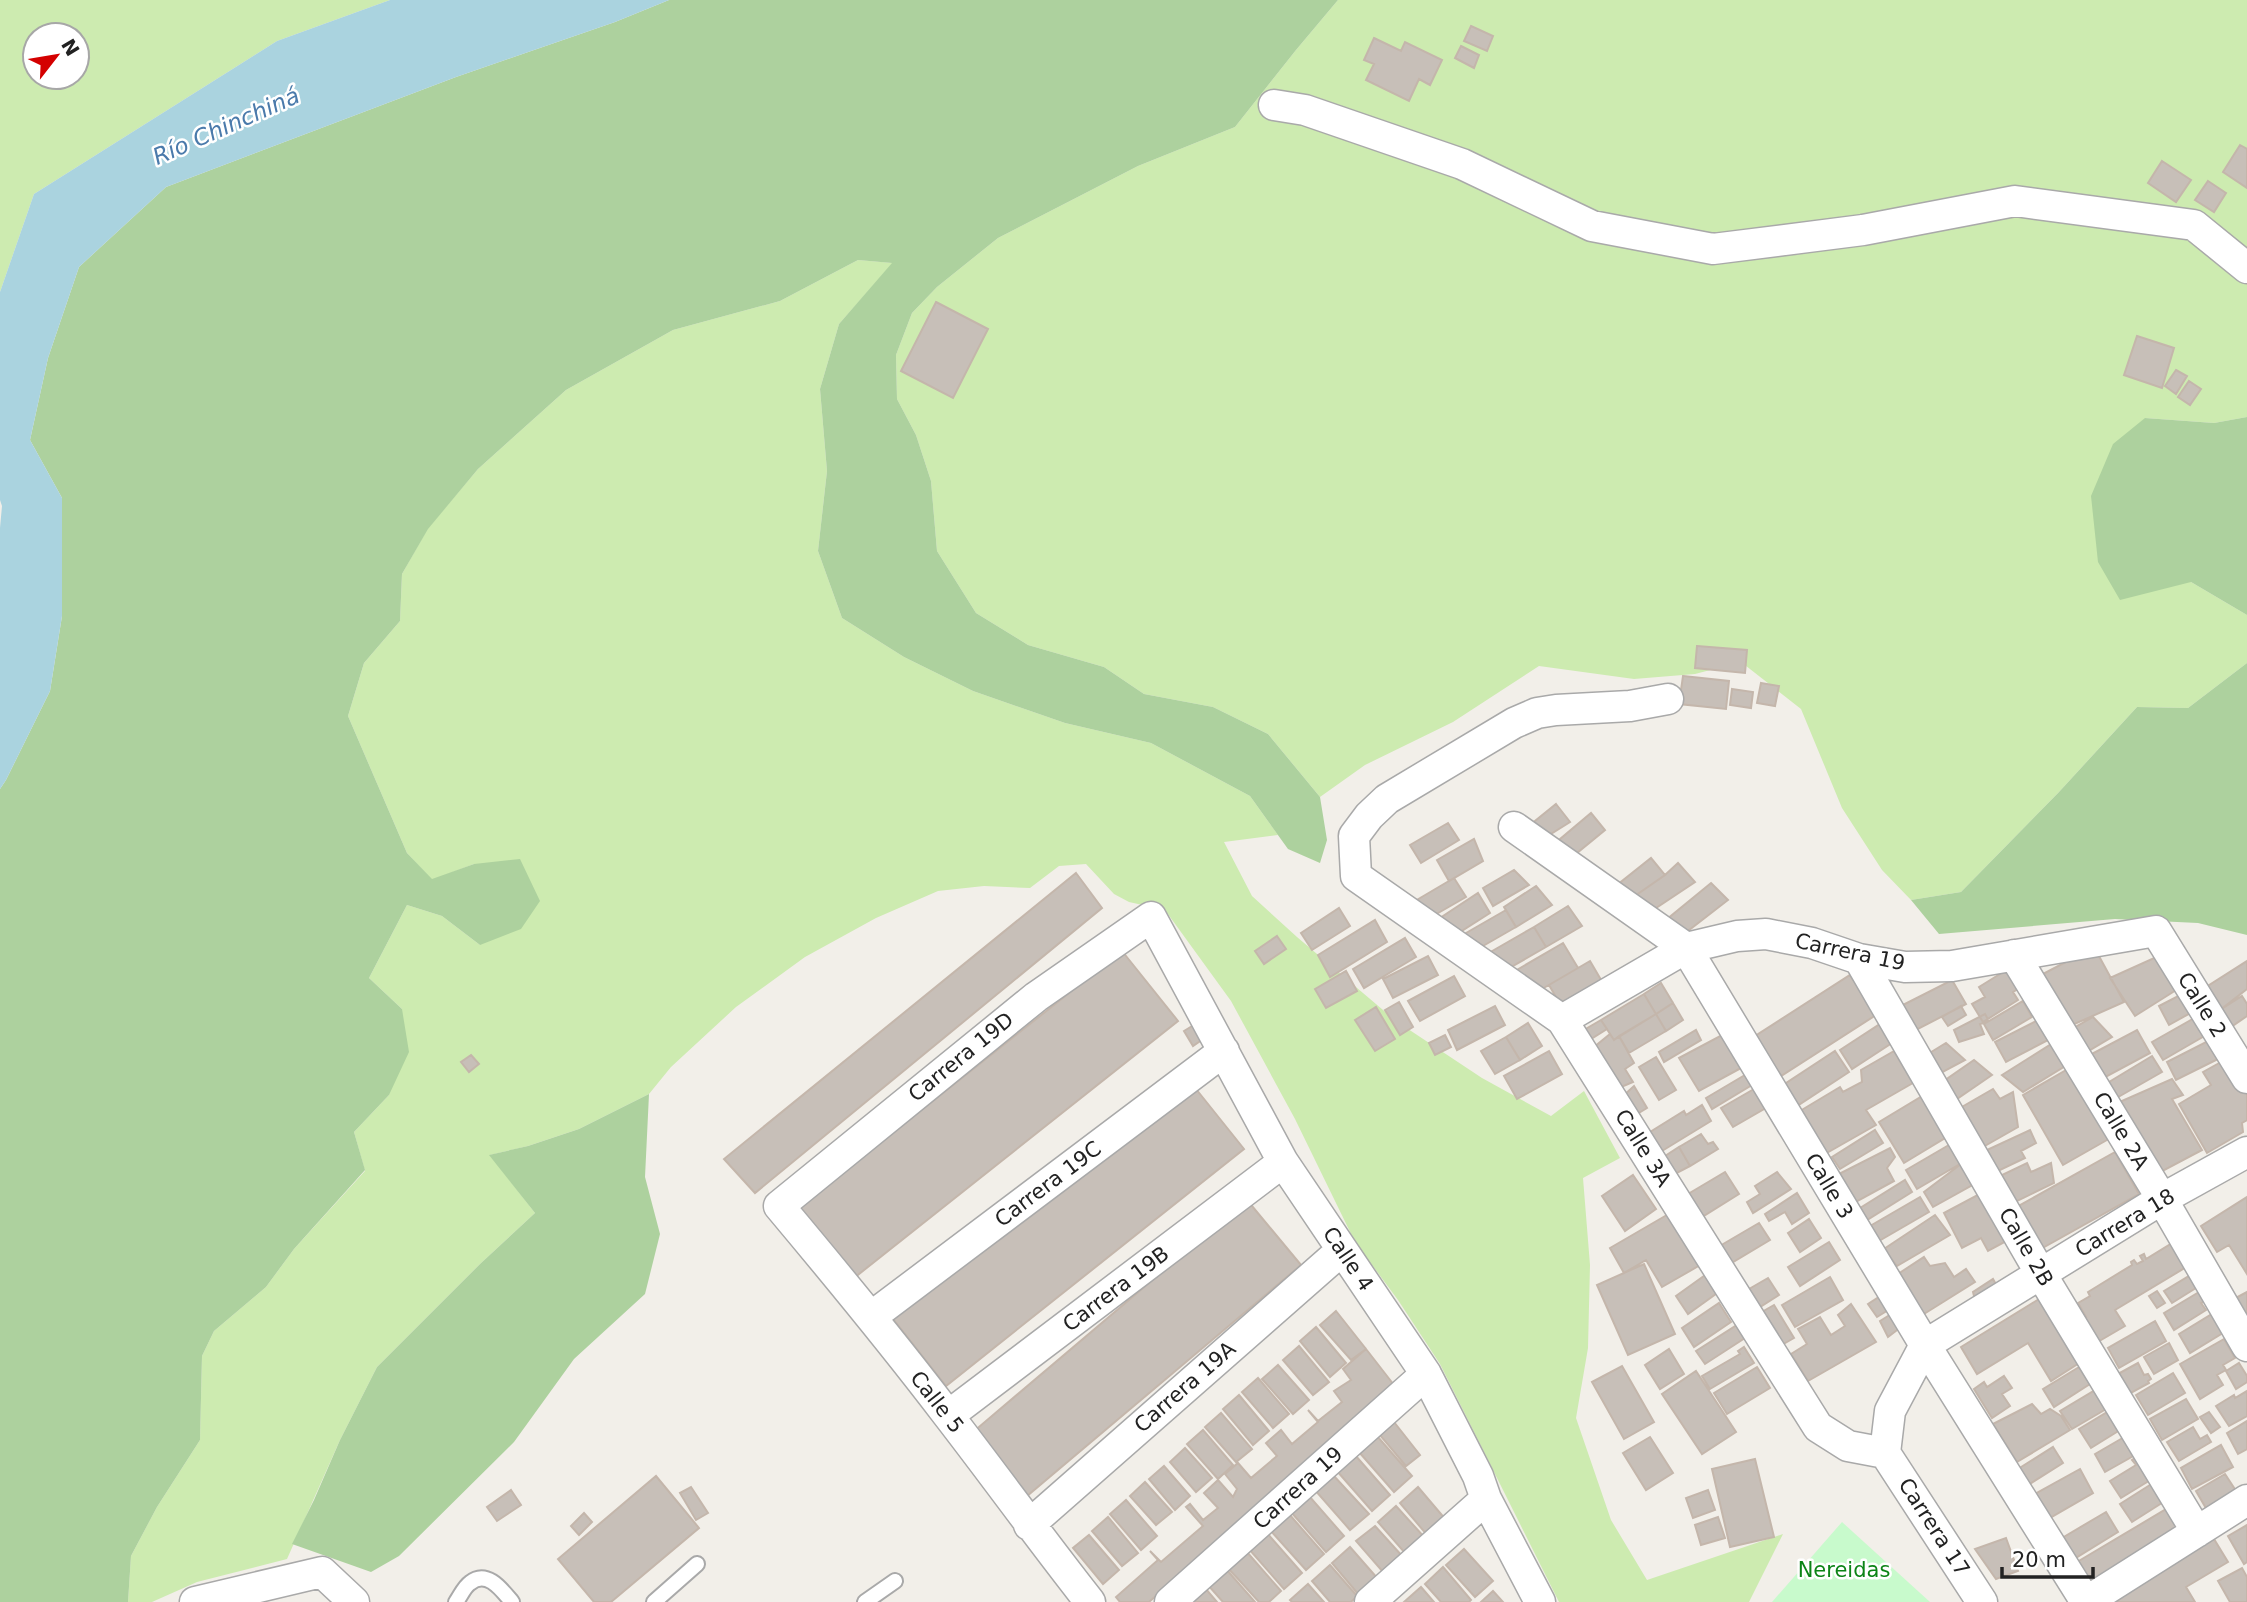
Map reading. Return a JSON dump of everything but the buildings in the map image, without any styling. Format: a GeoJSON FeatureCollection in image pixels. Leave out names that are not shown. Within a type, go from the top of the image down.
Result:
{"type":"FeatureCollection","features":[{"type":"Feature","properties":{"kind":"street"},"geometry":{"type":"LineString","coordinates":[[1274,105],[1305,110],[1462,163],[1591,226],[1713,249],[1863,230],[2015,201],[2194,225],[2247,268]]}},
{"type":"Feature","properties":{"kind":"street","name":"Calle 3A"},"geometry":{"type":"LineString","coordinates":[[1668,699],[1630,706],[1556,710],[1537,713],[1514,723],[1387,799],[1368,816],[1354,836],[1356,876],[1562,1020],[1818,1427],[1848,1446],[1885,1453]]}},
{"type":"Feature","properties":{"kind":"street","name":"Calle 3"},"geometry":{"type":"LineString","coordinates":[[1514,827],[1686,948],[1925,1345],[2086,1602]]}},
{"type":"Feature","properties":{"kind":"street","name":"Calle 4"},"geometry":{"type":"LineString","coordinates":[[1151,917],[1283,1162],[1426,1374],[1478,1476],[1486,1499],[1540,1602]]}},
{"type":"Feature","properties":{"kind":"street","name":"Carrera 19D"},"geometry":{"type":"LineString","coordinates":[[779,1206],[1036,997],[1151,917]]}},
{"type":"Feature","properties":{"kind":"street","name":"Carrera 19"},"geometry":{"type":"LineString","coordinates":[[1562,1020],[1686,948],[1737,936],[1766,934],[1812,943],[1859,959],[1905,967],[1940,966],[2156,931]]}},
{"type":"Feature","properties":{"kind":"street","name":"Calle 2"},"geometry":{"type":"LineString","coordinates":[[2156,931],[2247,1078]]}},
{"type":"Feature","properties":{"kind":"street","name":"Calle 2A"},"geometry":{"type":"LineString","coordinates":[[2014,955],[2162,1199],[2247,1346]]}},
{"type":"Feature","properties":{"kind":"street","name":"Calle 2B"},"geometry":{"type":"LineString","coordinates":[[1859,959],[2041,1274],[2197,1532]]}},
{"type":"Feature","properties":{"kind":"street","name":"Carrera 19C"},"geometry":{"type":"LineString","coordinates":[[871,1317],[1224,1051]]}},
{"type":"Feature","properties":{"kind":"street","name":"Carrera 18"},"geometry":{"type":"LineString","coordinates":[[1925,1345],[2162,1199],[2247,1152]]}},
{"type":"Feature","properties":{"kind":"street","name":"Carrera 19B"},"geometry":{"type":"LineString","coordinates":[[948,1415],[1283,1162]]}},
{"type":"Feature","properties":{"kind":"street","name":"Calle 5"},"geometry":{"type":"LineString","coordinates":[[779,1206],[948,1415],[1090,1602]]}},
{"type":"Feature","properties":{"kind":"street","name":"Carrera 19A"},"geometry":{"type":"LineString","coordinates":[[1029,1525],[1342,1250]]}},
{"type":"Feature","properties":{"kind":"street"},"geometry":{"type":"LineString","coordinates":[[1885,1453],[1890,1411],[1925,1345]]}},
{"type":"Feature","properties":{"kind":"street","name":"Carrera 19"},"geometry":{"type":"LineString","coordinates":[[1170,1602],[1426,1374]]}},
{"type":"Feature","properties":{"kind":"street","name":"Carrera 17"},"geometry":{"type":"LineString","coordinates":[[1885,1453],[1982,1602]]}},
{"type":"Feature","properties":{"kind":"street"},"geometry":{"type":"LineString","coordinates":[[1370,1602],[1486,1499]]}},
{"type":"Feature","properties":{"kind":"street"},"geometry":{"type":"LineString","coordinates":[[2086,1602],[2247,1500]]}},
{"type":"Feature","properties":{"kind":"street"},"geometry":{"type":"LineString","coordinates":[[195,1602],[322,1572],[354,1602]]}},
{"type":"Feature","properties":{"kind":"lane"},"geometry":{"type":"LineString","coordinates":[[654,1602],[697,1564]]}},
{"type":"Feature","properties":{"kind":"lane"},"geometry":{"type":"LineString","coordinates":[[456,1602],[470,1582],[483,1578],[496,1583],[512,1602]]}},
{"type":"Feature","properties":{"kind":"lane"},"geometry":{"type":"LineString","coordinates":[[865,1602],[895,1581]]}},
{"type":"Feature","properties":{"kind":"green space"},"geometry":{"type":"Polygon","coordinates":[[[0,0],[390,0],[277,41],[34,194],[0,292],[0,0]]]}},
{"type":"Feature","properties":{"kind":"green space"},"geometry":{"type":"Polygon","coordinates":[[[669,0],[1338,0],[1235,127],[1138,166],[998,238],[937,287],[912,313],[896,355],[897,399],[916,435],[931,481],[937,551],[976,613],[1028,645],[1104,667],[1144,694],[1213,707],[1268,734],[1320,797],[1327,840],[1320,863],[1288,849],[1250,796],[1151,743],[1065,723],[973,691],[904,657],[842,618],[818,551],[827,471],[820,389],[839,324],[892,263],[858,260],[780,301],[673,330],[566,390],[478,469],[428,529],[402,574],[400,621],[364,663],[348,716],[407,853],[432,879],[474,864],[520,859],[540,901],[521,929],[480,945],[442,916],[407,905],[369,978],[402,1009],[409,1052],[389,1095],[354,1132],[365,1170],[294,1249],[266,1287],[214,1331],[202,1356],[200,1440],[157,1507],[131,1556],[128,1602],[0,1602],[0,789],[50,691],[62,616],[62,498],[30,440],[48,358],[79,267],[166,187],[669,0]]]}},
{"type":"Feature","properties":{"kind":"green space"},"geometry":{"type":"Polygon","coordinates":[[[1338,0],[2247,0],[2247,417],[2214,423],[2145,418],[2191,582],[2247,615],[2247,663],[2188,708],[2137,707],[1961,892],[1911,900],[1882,870],[1842,808],[1801,709],[1741,662],[1695,674],[1634,679],[1539,666],[1453,722],[1365,765],[1320,797],[1268,734],[1213,707],[1144,694],[1104,667],[1028,645],[976,613],[937,551],[931,481],[916,435],[897,399],[896,355],[912,313],[937,287],[998,238],[1138,166],[1235,127],[1338,0]]]}},
{"type":"Feature","properties":{"kind":"green space"},"geometry":{"type":"Polygon","coordinates":[[[858,260],[893,263],[839,324],[820,389],[827,471],[818,551],[842,618],[904,657],[973,691],[1065,723],[1151,743],[1250,796],[1278,835],[1224,842],[1252,896],[1297,937],[1396,1021],[1482,1078],[1551,1116],[1584,1091],[1620,1158],[1583,1178],[1590,1265],[1588,1348],[1576,1418],[1611,1520],[1647,1580],[1783,1534],[1749,1602],[1559,1602],[1440,1364],[1398,1300],[1355,1242],[1295,1119],[1231,1001],[1165,910],[1129,902],[1114,894],[1086,864],[1059,866],[1030,888],[984,886],[938,891],[876,918],[805,957],[736,1007],[671,1067],[649,1094],[579,1129],[490,1155],[535,1213],[377,1367],[340,1440],[287,1559],[197,1582],[152,1602],[128,1602],[131,1556],[157,1507],[200,1440],[202,1356],[214,1331],[266,1287],[294,1249],[365,1171],[354,1132],[389,1095],[402,1009],[369,978],[407,905],[442,916],[480,945],[474,864],[432,880],[407,853],[348,716],[364,663],[400,621],[402,574],[428,528],[478,469],[566,390],[673,330],[780,301],[858,260]]]}},
{"type":"Feature","properties":{"kind":"green space"},"geometry":{"type":"Polygon","coordinates":[[[2247,417],[2247,615],[2191,582],[2120,600],[2098,562],[2091,496],[2113,444],[2145,418],[2214,423],[2247,417]]]}},
{"type":"Feature","properties":{"kind":"green space"},"geometry":{"type":"Polygon","coordinates":[[[2247,663],[2247,935],[2198,923],[2115,919],[1939,934],[1911,900],[1961,892],[2137,707],[2188,708],[2247,663]]]}},
{"type":"Feature","properties":{"kind":"green space"},"geometry":{"type":"Polygon","coordinates":[[[649,1094],[645,1177],[660,1234],[645,1294],[574,1359],[514,1442],[399,1556],[371,1572],[292,1544],[377,1367],[535,1213],[489,1155],[528,1146],[579,1129],[649,1094]]]}},
{"type":"Feature","properties":{"kind":"green space","name":"Nereidas"},"geometry":{"type":"Polygon","coordinates":[[[1842,1522],[1930,1602],[1772,1602],[1842,1522]]]}},
{"type":"Feature","properties":{"kind":"water","name":"Río Chinchiná"},"geometry":{"type":"Polygon","coordinates":[[[390,0],[669,0],[166,187],[79,267],[48,358],[30,440],[62,498],[62,616],[50,691],[0,789],[0,292],[34,194],[277,41],[390,0]]]}}]}
